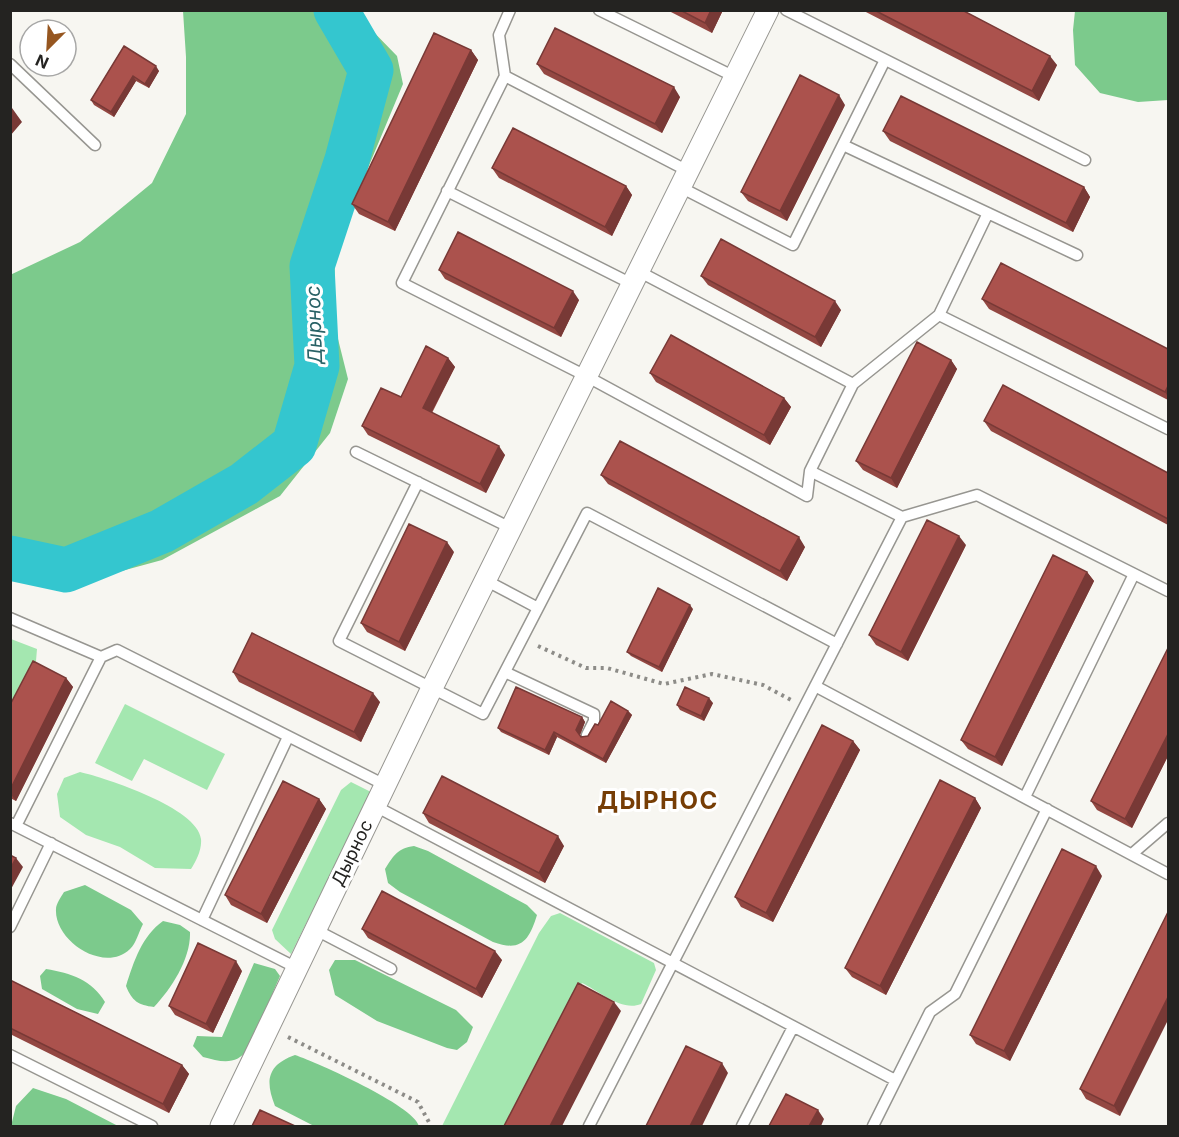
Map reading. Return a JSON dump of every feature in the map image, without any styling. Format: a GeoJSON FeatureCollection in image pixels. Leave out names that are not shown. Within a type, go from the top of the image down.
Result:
{"type":"FeatureCollection","features":[{"type":"Feature","properties":{"kind":"street","name":"Дырнос"},"geometry":{"type":"LineString","coordinates":[[221,1126],[432,688],[768,10]]}},
{"type":"Feature","properties":{"kind":"lane"},"geometry":{"type":"LineString","coordinates":[[510,10],[499,35],[505,76],[402,283],[586,376],[807,496],[810,471],[853,384],[939,315],[988,213]]}},
{"type":"Feature","properties":{"kind":"lane"},"geometry":{"type":"LineString","coordinates":[[599,10],[735,77]]}},
{"type":"Feature","properties":{"kind":"lane"},"geometry":{"type":"LineString","coordinates":[[786,10],[1085,160]]}},
{"type":"Feature","properties":{"kind":"lane"},"geometry":{"type":"LineString","coordinates":[[505,76],[793,245],[885,60]]}},
{"type":"Feature","properties":{"kind":"lane"},"geometry":{"type":"LineString","coordinates":[[10,64],[94,145]]}},
{"type":"Feature","properties":{"kind":"lane"},"geometry":{"type":"LineString","coordinates":[[843,145],[1077,255]]}},
{"type":"Feature","properties":{"kind":"lane"},"geometry":{"type":"LineString","coordinates":[[447,191],[635,278],[853,384]]}},
{"type":"Feature","properties":{"kind":"lane"},"geometry":{"type":"LineString","coordinates":[[939,315],[1168,429]]}},
{"type":"Feature","properties":{"kind":"lane"},"geometry":{"type":"LineString","coordinates":[[356,452],[511,528]]}},
{"type":"Feature","properties":{"kind":"lane"},"geometry":{"type":"LineString","coordinates":[[810,471],[902,517],[977,495],[1168,591]]}},
{"type":"Feature","properties":{"kind":"lane"},"geometry":{"type":"LineString","coordinates":[[418,482],[339,641],[483,714],[587,513],[837,644]]}},
{"type":"Feature","properties":{"kind":"lane"},"geometry":{"type":"LineString","coordinates":[[589,1126],[902,517]]}},
{"type":"Feature","properties":{"kind":"lane"},"geometry":{"type":"LineString","coordinates":[[1024,797],[1134,574]]}},
{"type":"Feature","properties":{"kind":"lane"},"geometry":{"type":"LineString","coordinates":[[485,580],[538,608]]}},
{"type":"Feature","properties":{"kind":"lane"},"geometry":{"type":"LineString","coordinates":[[10,618],[101,657]]}},
{"type":"Feature","properties":{"kind":"lane"},"geometry":{"type":"LineString","coordinates":[[297,968],[13,824],[101,657],[117,650],[385,785]]}},
{"type":"Feature","properties":{"kind":"lane"},"geometry":{"type":"LineString","coordinates":[[505,672],[594,714],[594,721],[587,735]]}},
{"type":"Feature","properties":{"kind":"lane"},"geometry":{"type":"LineString","coordinates":[[815,686],[1168,874]]}},
{"type":"Feature","properties":{"kind":"lane"},"geometry":{"type":"LineString","coordinates":[[202,920],[288,737]]}},
{"type":"Feature","properties":{"kind":"lane"},"geometry":{"type":"LineString","coordinates":[[375,806],[895,1080]]}},
{"type":"Feature","properties":{"kind":"lane"},"geometry":{"type":"LineString","coordinates":[[873,1126],[930,1012],[955,994],[1047,809]]}},
{"type":"Feature","properties":{"kind":"lane"},"geometry":{"type":"LineString","coordinates":[[1132,854],[1168,823]]}},
{"type":"Feature","properties":{"kind":"lane"},"geometry":{"type":"LineString","coordinates":[[10,927],[51,843]]}},
{"type":"Feature","properties":{"kind":"lane"},"geometry":{"type":"LineString","coordinates":[[316,930],[391,969]]}},
{"type":"Feature","properties":{"kind":"lane"},"geometry":{"type":"LineString","coordinates":[[742,1126],[793,1027]]}},
{"type":"Feature","properties":{"kind":"lane"},"geometry":{"type":"LineString","coordinates":[[10,1055],[152,1126]]}},
{"type":"Feature","properties":{"kind":"path"},"geometry":{"type":"LineString","coordinates":[[522,638],[586,668],[607,668],[664,684],[712,674],[763,685],[804,707]]}},
{"type":"Feature","properties":{"kind":"path"},"geometry":{"type":"LineString","coordinates":[[268,1028],[418,1102],[431,1126]]}},
{"type":"Feature","properties":{"kind":"green space"},"geometry":{"type":"Polygon","coordinates":[[[183,11],[356,11],[397,56],[403,84],[335,247],[334,323],[348,379],[330,433],[280,496],[162,560],[74,584],[11,575],[10,275],[80,242],[152,183],[186,114],[183,11]]]}},
{"type":"Feature","properties":{"kind":"green space"},"geometry":{"type":"Polygon","coordinates":[[[1075,11],[1168,11],[1168,100],[1138,102],[1100,93],[1075,65],[1073,30],[1075,11]]]}},
{"type":"Feature","properties":{"kind":"green space"},"geometry":{"type":"Polygon","coordinates":[[[11,639],[37,649],[36,661],[11,713],[11,639]]]}},
{"type":"Feature","properties":{"kind":"green space"},"geometry":{"type":"Polygon","coordinates":[[[125,704],[225,754],[207,790],[144,759],[132,781],[95,763],[125,704]]]}},
{"type":"Feature","properties":{"kind":"green space"},"geometry":{"type":"Polygon","coordinates":[[[80,772],[149,796],[184,816],[196,827],[201,839],[200,851],[191,869],[155,868],[120,847],[86,835],[60,817],[57,794],[64,778],[80,772]]]}},
{"type":"Feature","properties":{"kind":"green space"},"geometry":{"type":"Polygon","coordinates":[[[351,782],[371,792],[291,954],[275,939],[272,930],[341,790],[351,782]]]}},
{"type":"Feature","properties":{"kind":"green space"},"geometry":{"type":"Polygon","coordinates":[[[414,846],[428,851],[527,905],[537,915],[527,938],[511,946],[493,942],[400,892],[388,883],[385,869],[391,860],[400,850],[414,846]]]}},
{"type":"Feature","properties":{"kind":"green space"},"geometry":{"type":"Polygon","coordinates":[[[85,885],[131,910],[143,924],[132,947],[119,956],[107,958],[95,956],[82,950],[63,932],[58,921],[56,907],[59,900],[64,892],[85,885]]]}},
{"type":"Feature","properties":{"kind":"green space"},"geometry":{"type":"Polygon","coordinates":[[[560,913],[654,963],[656,970],[641,1004],[634,1006],[618,1003],[582,983],[508,1126],[442,1126],[539,933],[551,916],[560,913]]]}},
{"type":"Feature","properties":{"kind":"green space"},"geometry":{"type":"Polygon","coordinates":[[[163,921],[180,925],[190,932],[189,942],[179,972],[154,1007],[136,1001],[126,986],[144,942],[163,921]]]}},
{"type":"Feature","properties":{"kind":"green space"},"geometry":{"type":"Polygon","coordinates":[[[335,960],[355,960],[456,1010],[473,1027],[467,1042],[457,1050],[447,1048],[377,1021],[335,995],[329,970],[335,960]]]}},
{"type":"Feature","properties":{"kind":"green space"},"geometry":{"type":"Polygon","coordinates":[[[254,963],[275,969],[280,976],[249,1048],[234,1060],[222,1061],[203,1057],[193,1046],[197,1036],[222,1037],[254,963]]]}},
{"type":"Feature","properties":{"kind":"green space"},"geometry":{"type":"Polygon","coordinates":[[[46,969],[72,975],[94,988],[105,1002],[98,1014],[77,1009],[42,989],[40,976],[46,969]]]}},
{"type":"Feature","properties":{"kind":"green space"},"geometry":{"type":"Polygon","coordinates":[[[295,1055],[343,1075],[383,1096],[413,1117],[419,1126],[314,1126],[275,1106],[270,1089],[271,1075],[279,1064],[295,1055]]]}},
{"type":"Feature","properties":{"kind":"green space"},"geometry":{"type":"Polygon","coordinates":[[[33,1088],[66,1099],[118,1126],[11,1126],[16,1106],[33,1088]]]}},
{"type":"Feature","properties":{"kind":"building"},"geometry":{"type":"Polygon","coordinates":[[[680,10],[711,10],[705,23],[680,10]]]}},
{"type":"Feature","properties":{"kind":"building"},"geometry":{"type":"Polygon","coordinates":[[[874,10],[962,10],[1050,56],[1032,91],[874,10]]]}},
{"type":"Feature","properties":{"kind":"building"},"geometry":{"type":"Polygon","coordinates":[[[555,28],[674,87],[655,124],[537,64],[555,28]]]}},
{"type":"Feature","properties":{"kind":"building"},"geometry":{"type":"Polygon","coordinates":[[[434,33],[471,50],[388,222],[352,204],[434,33]]]}},
{"type":"Feature","properties":{"kind":"building"},"geometry":{"type":"Polygon","coordinates":[[[124,46],[156,66],[145,84],[133,76],[111,112],[91,100],[124,46]]]}},
{"type":"Feature","properties":{"kind":"building"},"geometry":{"type":"Polygon","coordinates":[[[800,75],[839,95],[780,211],[741,192],[800,75]]]}},
{"type":"Feature","properties":{"kind":"building"},"geometry":{"type":"Polygon","coordinates":[[[901,96],[1084,187],[1066,223],[883,131],[901,96]]]}},
{"type":"Feature","properties":{"kind":"building"},"geometry":{"type":"Polygon","coordinates":[[[513,128],[626,186],[605,227],[492,168],[513,128]]]}},
{"type":"Feature","properties":{"kind":"building"},"geometry":{"type":"Polygon","coordinates":[[[458,232],[573,291],[554,328],[439,270],[458,232]]]}},
{"type":"Feature","properties":{"kind":"building"},"geometry":{"type":"Polygon","coordinates":[[[721,239],[835,301],[815,337],[701,276],[721,239]]]}},
{"type":"Feature","properties":{"kind":"building"},"geometry":{"type":"Polygon","coordinates":[[[1001,263],[1168,349],[1168,386],[1165,392],[982,299],[1001,263]]]}},
{"type":"Feature","properties":{"kind":"building"},"geometry":{"type":"Polygon","coordinates":[[[671,335],[784,398],[764,435],[650,373],[671,335]]]}},
{"type":"Feature","properties":{"kind":"building"},"geometry":{"type":"Polygon","coordinates":[[[917,342],[951,360],[891,478],[856,461],[917,342]]]}},
{"type":"Feature","properties":{"kind":"building"},"geometry":{"type":"Polygon","coordinates":[[[426,346],[448,358],[423,408],[499,446],[480,484],[362,426],[381,388],[401,397],[426,346]]]}},
{"type":"Feature","properties":{"kind":"building"},"geometry":{"type":"Polygon","coordinates":[[[1003,385],[1168,473],[1168,519],[984,421],[1003,385]]]}},
{"type":"Feature","properties":{"kind":"building"},"geometry":{"type":"Polygon","coordinates":[[[620,441],[799,537],[780,571],[601,475],[620,441]]]}},
{"type":"Feature","properties":{"kind":"building"},"geometry":{"type":"Polygon","coordinates":[[[927,520],[959,536],[901,652],[869,635],[927,520]]]}},
{"type":"Feature","properties":{"kind":"building"},"geometry":{"type":"Polygon","coordinates":[[[409,524],[447,542],[399,642],[361,623],[409,524]]]}},
{"type":"Feature","properties":{"kind":"building"},"geometry":{"type":"Polygon","coordinates":[[[1053,555],[1087,572],[995,757],[961,740],[1053,555]]]}},
{"type":"Feature","properties":{"kind":"building"},"geometry":{"type":"Polygon","coordinates":[[[658,588],[690,605],[659,667],[627,652],[658,588]]]}},
{"type":"Feature","properties":{"kind":"building"},"geometry":{"type":"Polygon","coordinates":[[[252,633],[373,693],[354,732],[233,672],[252,633]]]}},
{"type":"Feature","properties":{"kind":"building"},"geometry":{"type":"Polygon","coordinates":[[[1168,648],[1168,734],[1125,819],[1091,801],[1168,648]]]}},
{"type":"Feature","properties":{"kind":"building"},"geometry":{"type":"Polygon","coordinates":[[[33,661],[66,678],[10,790],[10,705],[33,661]]]}},
{"type":"Feature","properties":{"kind":"building"},"geometry":{"type":"Polygon","coordinates":[[[516,687],[582,717],[576,730],[581,737],[588,736],[595,724],[598,725],[611,701],[628,711],[603,759],[554,732],[545,750],[498,728],[516,687]]]}},
{"type":"Feature","properties":{"kind":"building"},"geometry":{"type":"Polygon","coordinates":[[[685,687],[709,698],[701,716],[677,705],[685,687]]]}},
{"type":"Feature","properties":{"kind":"building"},"geometry":{"type":"Polygon","coordinates":[[[822,725],[853,741],[766,913],[735,897],[822,725]]]}},
{"type":"Feature","properties":{"kind":"building"},"geometry":{"type":"Polygon","coordinates":[[[442,776],[558,836],[539,873],[423,813],[442,776]]]}},
{"type":"Feature","properties":{"kind":"building"},"geometry":{"type":"Polygon","coordinates":[[[940,780],[975,798],[880,986],[845,968],[940,780]]]}},
{"type":"Feature","properties":{"kind":"building"},"geometry":{"type":"Polygon","coordinates":[[[283,781],[319,799],[261,914],[225,895],[283,781]]]}},
{"type":"Feature","properties":{"kind":"building"},"geometry":{"type":"Polygon","coordinates":[[[1062,849],[1096,866],[1004,1051],[970,1035],[1062,849]]]}},
{"type":"Feature","properties":{"kind":"building"},"geometry":{"type":"Polygon","coordinates":[[[10,855],[16,858],[10,869],[10,855]]]}},
{"type":"Feature","properties":{"kind":"building"},"geometry":{"type":"Polygon","coordinates":[[[382,891],[495,951],[476,989],[362,929],[382,891]]]}},
{"type":"Feature","properties":{"kind":"building"},"geometry":{"type":"Polygon","coordinates":[[[1168,912],[1168,997],[1114,1106],[1080,1089],[1168,912]]]}},
{"type":"Feature","properties":{"kind":"building"},"geometry":{"type":"Polygon","coordinates":[[[198,943],[236,961],[206,1024],[169,1006],[198,943]]]}},
{"type":"Feature","properties":{"kind":"building"},"geometry":{"type":"Polygon","coordinates":[[[10,980],[182,1065],[163,1104],[10,1028],[10,980]]]}},
{"type":"Feature","properties":{"kind":"building"},"geometry":{"type":"Polygon","coordinates":[[[578,983],[614,1002],[550,1126],[504,1126],[578,983]]]}},
{"type":"Feature","properties":{"kind":"building"},"geometry":{"type":"Polygon","coordinates":[[[686,1046],[722,1063],[690,1126],[646,1126],[686,1046]]]}},
{"type":"Feature","properties":{"kind":"building"},"geometry":{"type":"Polygon","coordinates":[[[786,1094],[818,1110],[809,1126],[769,1126],[786,1094]]]}},
{"type":"Feature","properties":{"kind":"building"},"geometry":{"type":"Polygon","coordinates":[[[260,1110],[295,1126],[252,1126],[260,1110]]]}},
{"type":"Feature","properties":{"kind":"waterway","name":"Дырнос"},"geometry":{"type":"LineString","coordinates":[[10,558],[66,570],[162,531],[244,484],[294,445],[317,366],[312,266],[347,160],[371,70],[336,10]]}},
{"type":"Feature","properties":{"kind":"district","name":"ДЫРНОС"},"geometry":{"type":"Point","coordinates":[658,801]}}]}
